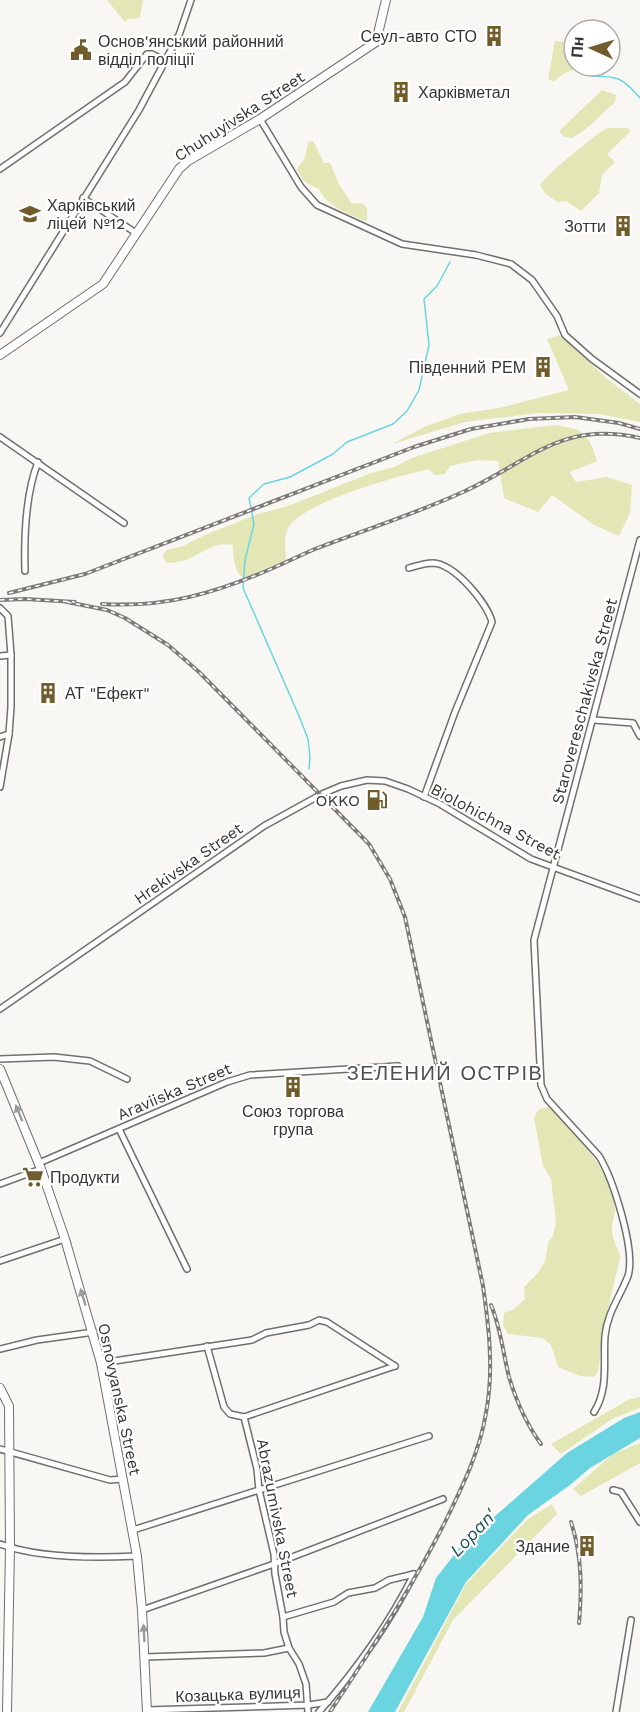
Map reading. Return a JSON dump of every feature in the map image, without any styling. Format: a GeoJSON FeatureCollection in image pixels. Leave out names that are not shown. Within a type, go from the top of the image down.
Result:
{"type":"FeatureCollection","features":[{"type":"Feature","properties":{"kind":"street"},"geometry":{"type":"LineString","coordinates":[[0,333],[139,110],[179,35],[190,0]]}},
{"type":"Feature","properties":{"kind":"street","name":"Chuhuyivska Street"},"geometry":{"type":"LineString","coordinates":[[0,356],[103,284],[179,169],[188,161],[261,118],[376,42],[386,0]]}},
{"type":"Feature","properties":{"kind":"street"},"geometry":{"type":"LineString","coordinates":[[0,169],[125,82],[147,54],[166,61]]}},
{"type":"Feature","properties":{"kind":"street"},"geometry":{"type":"LineString","coordinates":[[261,118],[301,187],[317,205],[402,244],[476,255],[511,264],[532,280],[557,316],[565,335],[640,394]]}},
{"type":"Feature","properties":{"kind":"street"},"geometry":{"type":"LineString","coordinates":[[83,198],[136,233]]}},
{"type":"Feature","properties":{"kind":"street"},"geometry":{"type":"LineString","coordinates":[[0,437],[124,523]]}},
{"type":"Feature","properties":{"kind":"street"},"geometry":{"type":"LineString","coordinates":[[25,572],[24,551],[31,480],[38,462]]}},
{"type":"Feature","properties":{"kind":"street","name":"Starovereschakivska Street"},"geometry":{"type":"LineString","coordinates":[[594,1412],[604,1388],[605,1335],[608,1320],[628,1275],[630,1251],[611,1179],[605,1167],[598,1156],[547,1099],[540,1085],[534,940],[640,540]]}},
{"type":"Feature","properties":{"kind":"street"},"geometry":{"type":"LineString","coordinates":[[409,568],[434,563],[445,566],[479,598],[489,612],[492,622],[424,796]]}},
{"type":"Feature","properties":{"kind":"street"},"geometry":{"type":"LineString","coordinates":[[0,608],[8,616],[11,655],[9,734],[0,787]]}},
{"type":"Feature","properties":{"kind":"street"},"geometry":{"type":"LineString","coordinates":[[0,656],[11,655]]}},
{"type":"Feature","properties":{"kind":"street"},"geometry":{"type":"LineString","coordinates":[[594,720],[633,723],[640,736]]}},
{"type":"Feature","properties":{"kind":"street"},"geometry":{"type":"LineString","coordinates":[[0,737],[9,734]]}},
{"type":"Feature","properties":{"kind":"street","name":"Hrekivska Street"},"geometry":{"type":"LineString","coordinates":[[0,1010],[264,826],[322,794],[341,786],[367,780],[385,781],[408,789]]}},
{"type":"Feature","properties":{"kind":"street","name":"Biolohichna Street"},"geometry":{"type":"LineString","coordinates":[[408,789],[424,796],[531,859],[640,899]]}},
{"type":"Feature","properties":{"kind":"street"},"geometry":{"type":"LineString","coordinates":[[0,1059],[54,1057],[90,1060],[127,1079]]}},
{"type":"Feature","properties":{"kind":"street","name":"Araviiska Street"},"geometry":{"type":"LineString","coordinates":[[0,1184],[119,1129],[227,1082],[250,1075],[398,1066]]}},
{"type":"Feature","properties":{"kind":"street","name":"Osnovyanska Street"},"geometry":{"type":"LineString","coordinates":[[0,1069],[40,1166],[94,1332],[137,1556],[147,1711]]}},
{"type":"Feature","properties":{"kind":"street"},"geometry":{"type":"LineString","coordinates":[[119,1129],[187,1269]]}},
{"type":"Feature","properties":{"kind":"street"},"geometry":{"type":"LineString","coordinates":[[0,1261],[65,1239]]}},
{"type":"Feature","properties":{"kind":"street"},"geometry":{"type":"LineString","coordinates":[[101,1363],[207,1346],[252,1340],[266,1333],[324,1320],[395,1366],[244,1417],[236,1417],[224,1407],[207,1346]]}},
{"type":"Feature","properties":{"kind":"street"},"geometry":{"type":"LineString","coordinates":[[0,1350],[37,1340],[94,1332]]}},
{"type":"Feature","properties":{"kind":"street"},"geometry":{"type":"LineString","coordinates":[[0,1388],[9,1406],[10,1548],[4,1668],[7,1712]]}},
{"type":"Feature","properties":{"kind":"street","name":"Abrazumivska Street"},"geometry":{"type":"LineString","coordinates":[[244,1417],[274,1554],[284,1632],[306,1684],[308,1709]]}},
{"type":"Feature","properties":{"kind":"street"},"geometry":{"type":"LineString","coordinates":[[133,1530],[429,1436]]}},
{"type":"Feature","properties":{"kind":"street"},"geometry":{"type":"LineString","coordinates":[[0,1449],[110,1480],[123,1479]]}},
{"type":"Feature","properties":{"kind":"street"},"geometry":{"type":"LineString","coordinates":[[613,1490],[621,1492],[640,1522]]}},
{"type":"Feature","properties":{"kind":"street"},"geometry":{"type":"LineString","coordinates":[[142,1610],[274,1564],[443,1499]]}},
{"type":"Feature","properties":{"kind":"street"},"geometry":{"type":"LineString","coordinates":[[0,1544],[43,1554],[137,1556]]}},
{"type":"Feature","properties":{"kind":"street"},"geometry":{"type":"LineString","coordinates":[[283,1617],[334,1602],[348,1593],[375,1588],[389,1580],[414,1574],[404,1594],[342,1686],[319,1712]]}},
{"type":"Feature","properties":{"kind":"street"},"geometry":{"type":"LineString","coordinates":[[616,1712],[631,1620]]}},
{"type":"Feature","properties":{"kind":"street"},"geometry":{"type":"LineString","coordinates":[[145,1657],[264,1653],[289,1648]]}},
{"type":"Feature","properties":{"kind":"street","name":"Козацька вулиця"},"geometry":{"type":"LineString","coordinates":[[147,1711],[308,1709],[328,1701]]}},
{"type":"Feature","properties":{"kind":"green space"},"geometry":{"type":"Polygon","coordinates":[[[107,0],[143,0],[140,18],[129,19],[125,22],[107,0]]]}},
{"type":"Feature","properties":{"kind":"green space"},"geometry":{"type":"Polygon","coordinates":[[[555,41],[562,42],[562,75],[554,82],[548,79],[555,41]]]}},
{"type":"Feature","properties":{"kind":"green space"},"geometry":{"type":"Polygon","coordinates":[[[602,90],[616,95],[615,102],[586,129],[572,138],[564,137],[559,131],[602,90]]]}},
{"type":"Feature","properties":{"kind":"green space"},"geometry":{"type":"Polygon","coordinates":[[[608,128],[627,128],[631,131],[607,154],[615,162],[602,175],[599,193],[581,211],[566,201],[557,202],[545,193],[540,185],[550,174],[597,134],[608,128]]]}},
{"type":"Feature","properties":{"kind":"green space"},"geometry":{"type":"Polygon","coordinates":[[[313,141],[324,163],[330,163],[339,184],[352,204],[362,203],[367,208],[367,220],[364,221],[332,204],[319,189],[304,180],[297,169],[305,158],[308,142],[313,141]]]}},
{"type":"Feature","properties":{"kind":"green space"},"geometry":{"type":"Polygon","coordinates":[[[560,335],[605,377],[640,404],[640,422],[598,414],[538,413],[465,422],[392,444],[424,427],[460,414],[499,408],[569,390],[547,339],[560,335]]]}},
{"type":"Feature","properties":{"kind":"green space"},"geometry":{"type":"Polygon","coordinates":[[[555,425],[584,434],[594,451],[597,461],[570,472],[576,482],[607,477],[632,485],[630,513],[619,536],[594,525],[552,495],[538,512],[504,498],[498,461],[478,460],[450,466],[445,474],[435,475],[429,469],[396,478],[352,491],[312,509],[297,518],[288,528],[285,540],[286,560],[243,578],[236,567],[233,545],[214,546],[179,562],[167,563],[162,556],[167,550],[183,546],[258,514],[288,506],[371,473],[394,467],[412,458],[489,433],[555,425]]]}},
{"type":"Feature","properties":{"kind":"green space"},"geometry":{"type":"Polygon","coordinates":[[[547,1107],[554,1110],[592,1155],[601,1168],[613,1195],[615,1209],[612,1232],[620,1258],[604,1326],[598,1371],[594,1377],[580,1376],[558,1367],[551,1345],[543,1338],[508,1334],[503,1325],[504,1313],[514,1309],[525,1299],[524,1287],[538,1273],[545,1261],[548,1243],[553,1236],[556,1222],[551,1179],[543,1166],[534,1118],[538,1110],[547,1107]]]}},
{"type":"Feature","properties":{"kind":"green space"},"geometry":{"type":"Polygon","coordinates":[[[640,1397],[640,1408],[612,1419],[561,1454],[551,1444],[630,1399],[640,1397]]]}},
{"type":"Feature","properties":{"kind":"green space"},"geometry":{"type":"Polygon","coordinates":[[[640,1443],[640,1463],[581,1496],[573,1489],[613,1454],[640,1443]]]}},
{"type":"Feature","properties":{"kind":"green space"},"geometry":{"type":"Polygon","coordinates":[[[552,1504],[557,1514],[453,1620],[404,1712],[398,1712],[466,1584],[528,1519],[552,1504]]]}},
{"type":"Feature","properties":{"kind":"water"},"geometry":{"type":"Polygon","coordinates":[[[640,1412],[640,1438],[590,1468],[528,1515],[466,1582],[395,1712],[368,1712],[423,1617],[436,1578],[461,1546],[567,1453],[624,1418],[640,1412]]]}},
{"type":"Feature","properties":{"kind":"waterway"},"geometry":{"type":"LineString","coordinates":[[614,78],[624,82],[640,98]]}},
{"type":"Feature","properties":{"kind":"waterway"},"geometry":{"type":"LineString","coordinates":[[309,769],[308,739],[243,588],[245,560],[254,524],[249,498],[264,484],[290,477],[333,454],[347,442],[393,424],[407,411],[419,390],[429,345],[424,299],[437,286],[450,262]]}},
{"type":"Feature","properties":{"kind":"railway"},"geometry":{"type":"LineString","coordinates":[[9,593],[85,574],[414,447],[471,429],[529,419],[575,417],[619,423],[640,429]]}},
{"type":"Feature","properties":{"kind":"railway"},"geometry":{"type":"LineString","coordinates":[[102,604],[125,605],[169,601],[231,585],[315,549],[445,500],[567,439],[612,434],[640,438]]}},
{"type":"Feature","properties":{"kind":"railway"},"geometry":{"type":"LineString","coordinates":[[0,600],[75,602]]}},
{"type":"Feature","properties":{"kind":"railway"},"geometry":{"type":"LineString","coordinates":[[67,602],[107,610],[125,618],[168,645],[199,672],[369,844],[390,879],[405,917],[483,1286],[490,1350],[490,1381],[483,1427],[476,1453],[448,1516],[407,1591],[330,1712]]}},
{"type":"Feature","properties":{"kind":"railway"},"geometry":{"type":"LineString","coordinates":[[491,1305],[512,1386],[527,1421],[541,1444]]}},
{"type":"Feature","properties":{"kind":"railway"},"geometry":{"type":"LineString","coordinates":[[571,1522],[580,1572],[579,1623]]}},
{"type":"Feature","properties":{"kind":"place","name":"Сеул-авто СТО"},"geometry":{"type":"Point","coordinates":[494,36]}},
{"type":"Feature","properties":{"kind":"place","name":"Основ'янський районний відділ поліції"},"geometry":{"type":"Point","coordinates":[81,50]}},
{"type":"Feature","properties":{"kind":"place","name":"Харківметал"},"geometry":{"type":"Point","coordinates":[401,92]}},
{"type":"Feature","properties":{"kind":"place","name":"Харківський ліцей №12"},"geometry":{"type":"Point","coordinates":[30,214]}},
{"type":"Feature","properties":{"kind":"place","name":"Зотти"},"geometry":{"type":"Point","coordinates":[623,226]}},
{"type":"Feature","properties":{"kind":"place","name":"Південний РЕМ"},"geometry":{"type":"Point","coordinates":[543,367]}},
{"type":"Feature","properties":{"kind":"place","name":"АТ \"Ефект\""},"geometry":{"type":"Point","coordinates":[48,693]}},
{"type":"Feature","properties":{"kind":"place","name":"OKKO"},"geometry":{"type":"Point","coordinates":[377,800]}},
{"type":"Feature","properties":{"kind":"place","name":"Союз торгова група"},"geometry":{"type":"Point","coordinates":[293,1087]}},
{"type":"Feature","properties":{"kind":"place","name":"Продукти"},"geometry":{"type":"Point","coordinates":[33,1177]}},
{"type":"Feature","properties":{"kind":"place","name":"Здание"},"geometry":{"type":"Point","coordinates":[587,1546]}},
{"type":"Feature","properties":{"kind":"district","name":"ЗЕЛЕНИЙ ОСТРІВ"},"geometry":{"type":"Point","coordinates":[445,1073]}},
{"type":"Feature","properties":{"kind":"water label","name":"Lopan'"},"geometry":{"type":"Point","coordinates":[473,1533]}}]}
